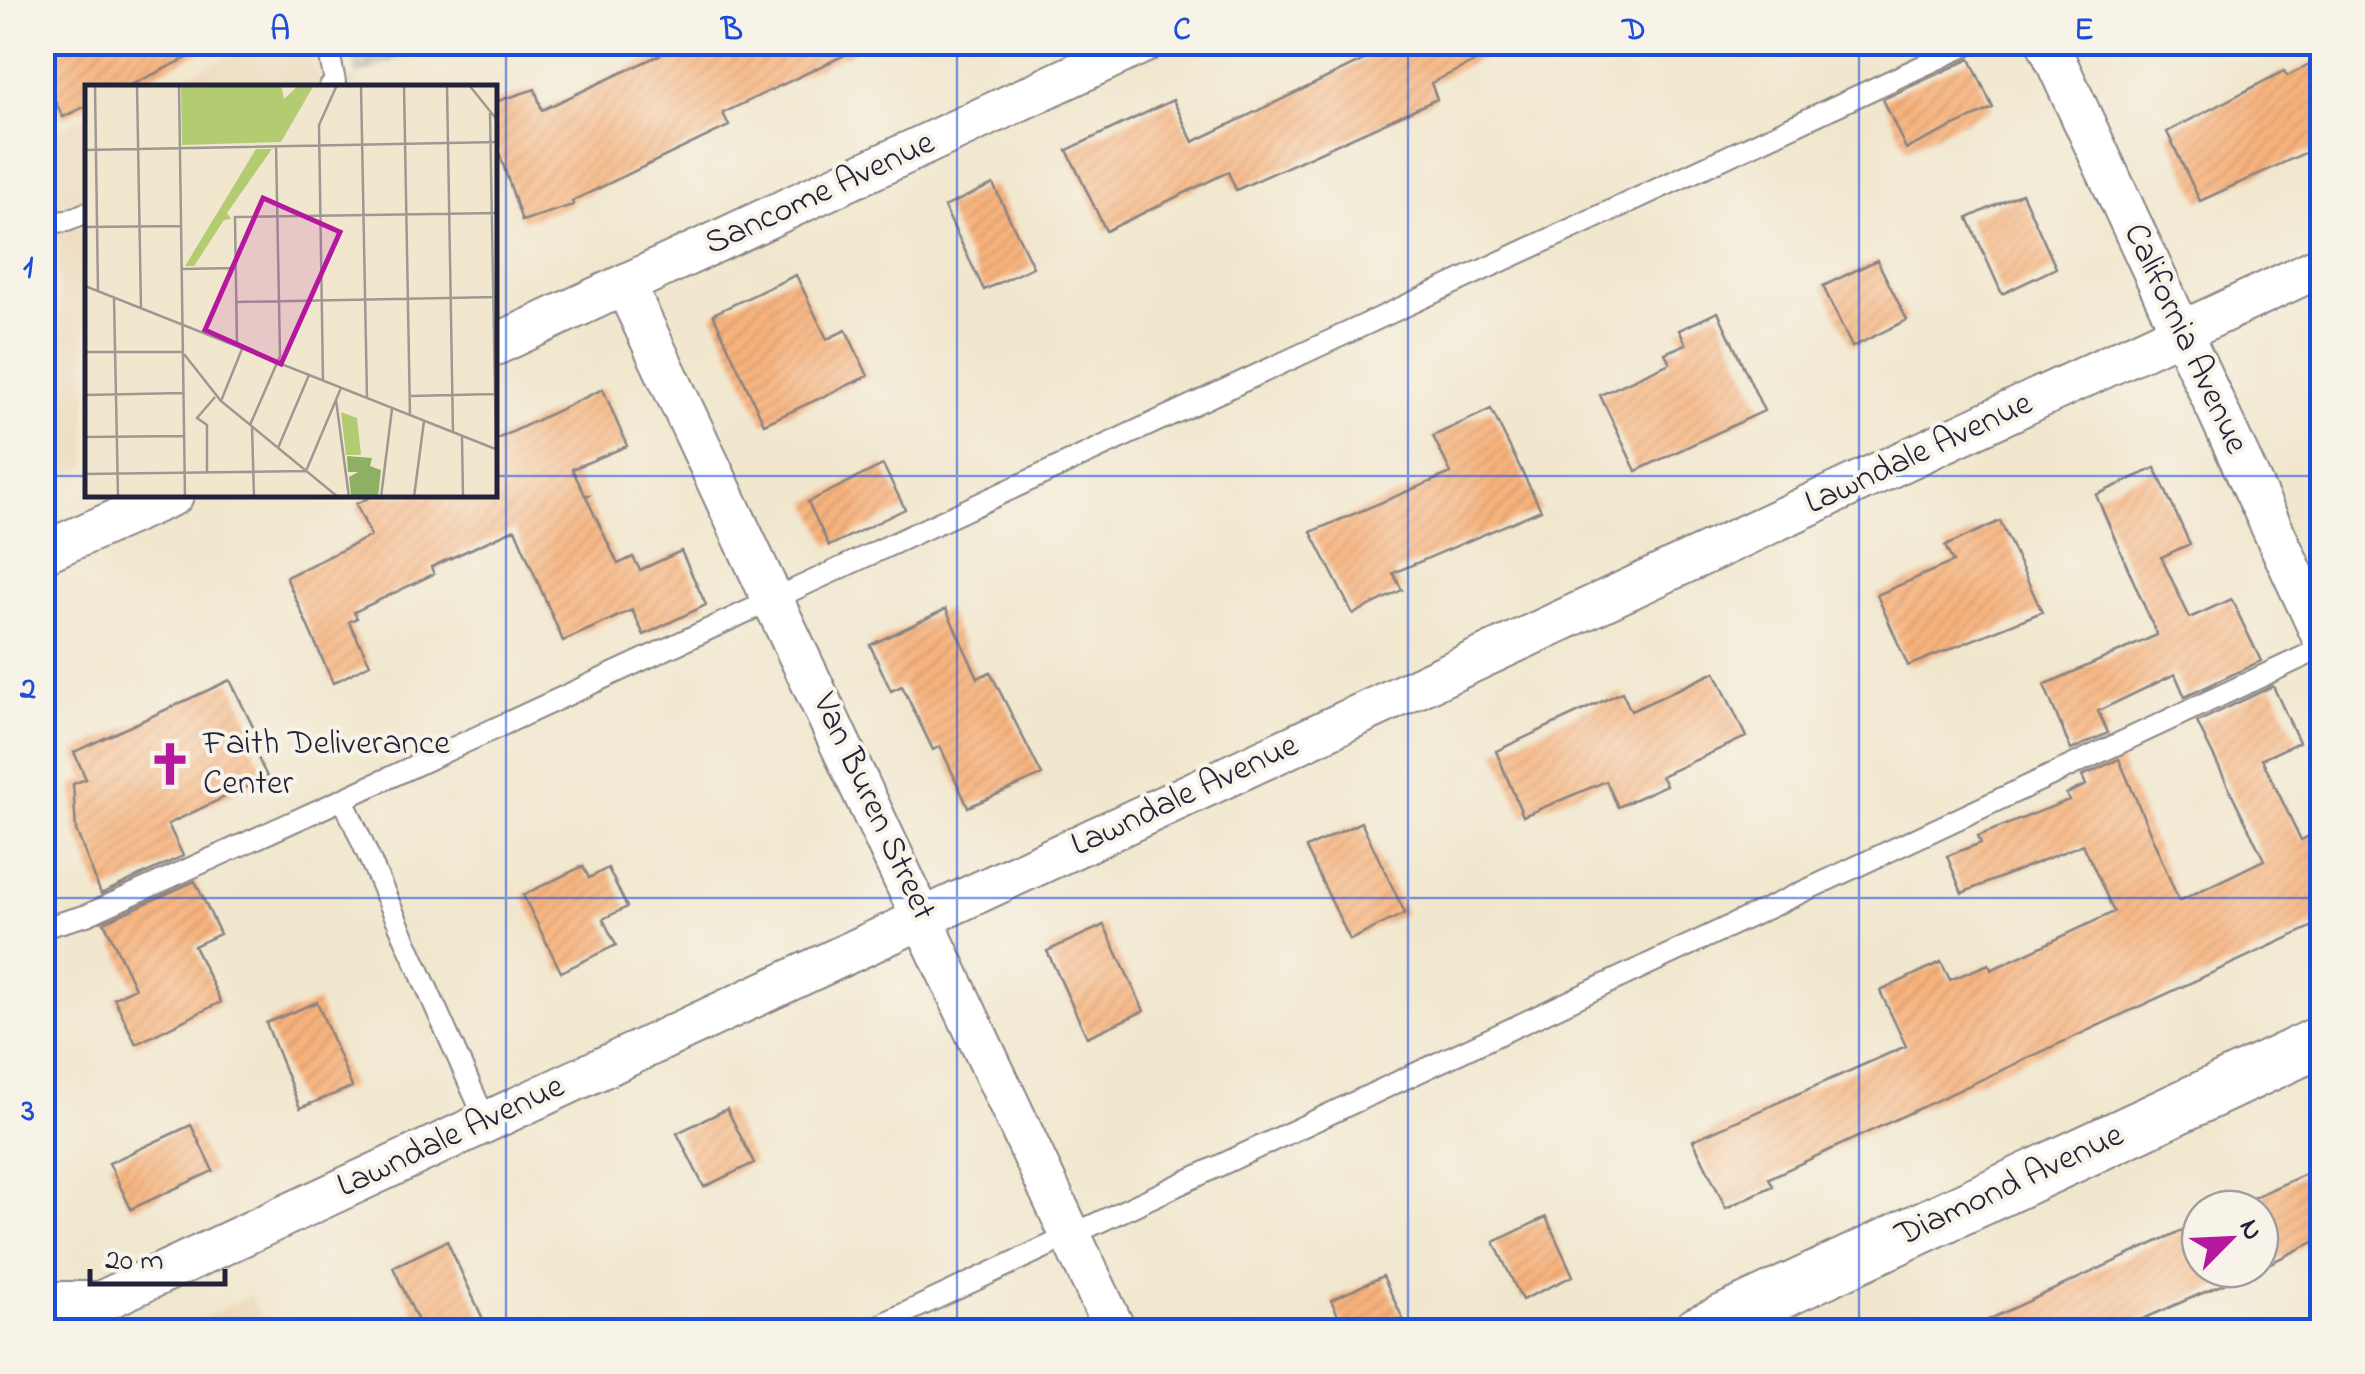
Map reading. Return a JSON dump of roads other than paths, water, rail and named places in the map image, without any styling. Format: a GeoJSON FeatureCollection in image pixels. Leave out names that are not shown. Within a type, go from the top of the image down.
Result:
{"type":"FeatureCollection","features":[{"type":"Feature","properties":{"kind":"street","name":"California Avenue"},"geometry":{"type":"LineString","coordinates":[[2047,42],[2322,636]]}},
{"type":"Feature","properties":{"kind":"street","name":"Sancome Avenue"},"geometry":{"type":"LineString","coordinates":[[498,344],[1127,46]]}},
{"type":"Feature","properties":{"kind":"street","name":"Lawndale Avenue"},"geometry":{"type":"LineString","coordinates":[[42,1302],[100,1302],[2322,266]]}},
{"type":"Feature","properties":{"kind":"street","name":"Van Buren Street"},"geometry":{"type":"LineString","coordinates":[[624,285],[925,917],[1116,1332]]}},
{"type":"Feature","properties":{"kind":"street"},"geometry":{"type":"LineString","coordinates":[[42,552],[166,498]]}},
{"type":"Feature","properties":{"kind":"street","name":"Diamond Avenue"},"geometry":{"type":"LineString","coordinates":[[1698,1332],[2322,1041]]}},
{"type":"Feature","properties":{"kind":"lane"},"geometry":{"type":"LineString","coordinates":[[327,42],[332,85]]}},
{"type":"Feature","properties":{"kind":"lane"},"geometry":{"type":"LineString","coordinates":[[42,928],[87,916],[344,799],[1974,42]]}},
{"type":"Feature","properties":{"kind":"lane"},"geometry":{"type":"LineString","coordinates":[[42,223],[67,221],[85,213]]}},
{"type":"Feature","properties":{"kind":"lane"},"geometry":{"type":"LineString","coordinates":[[865,1332],[2322,648]]}},
{"type":"Feature","properties":{"kind":"lane"},"geometry":{"type":"LineString","coordinates":[[344,799],[486,1121]]}},
{"type":"Feature","properties":{"kind":"place","name":"Faith Deliverance Center"},"geometry":{"type":"Point","coordinates":[170,764]}}]}
